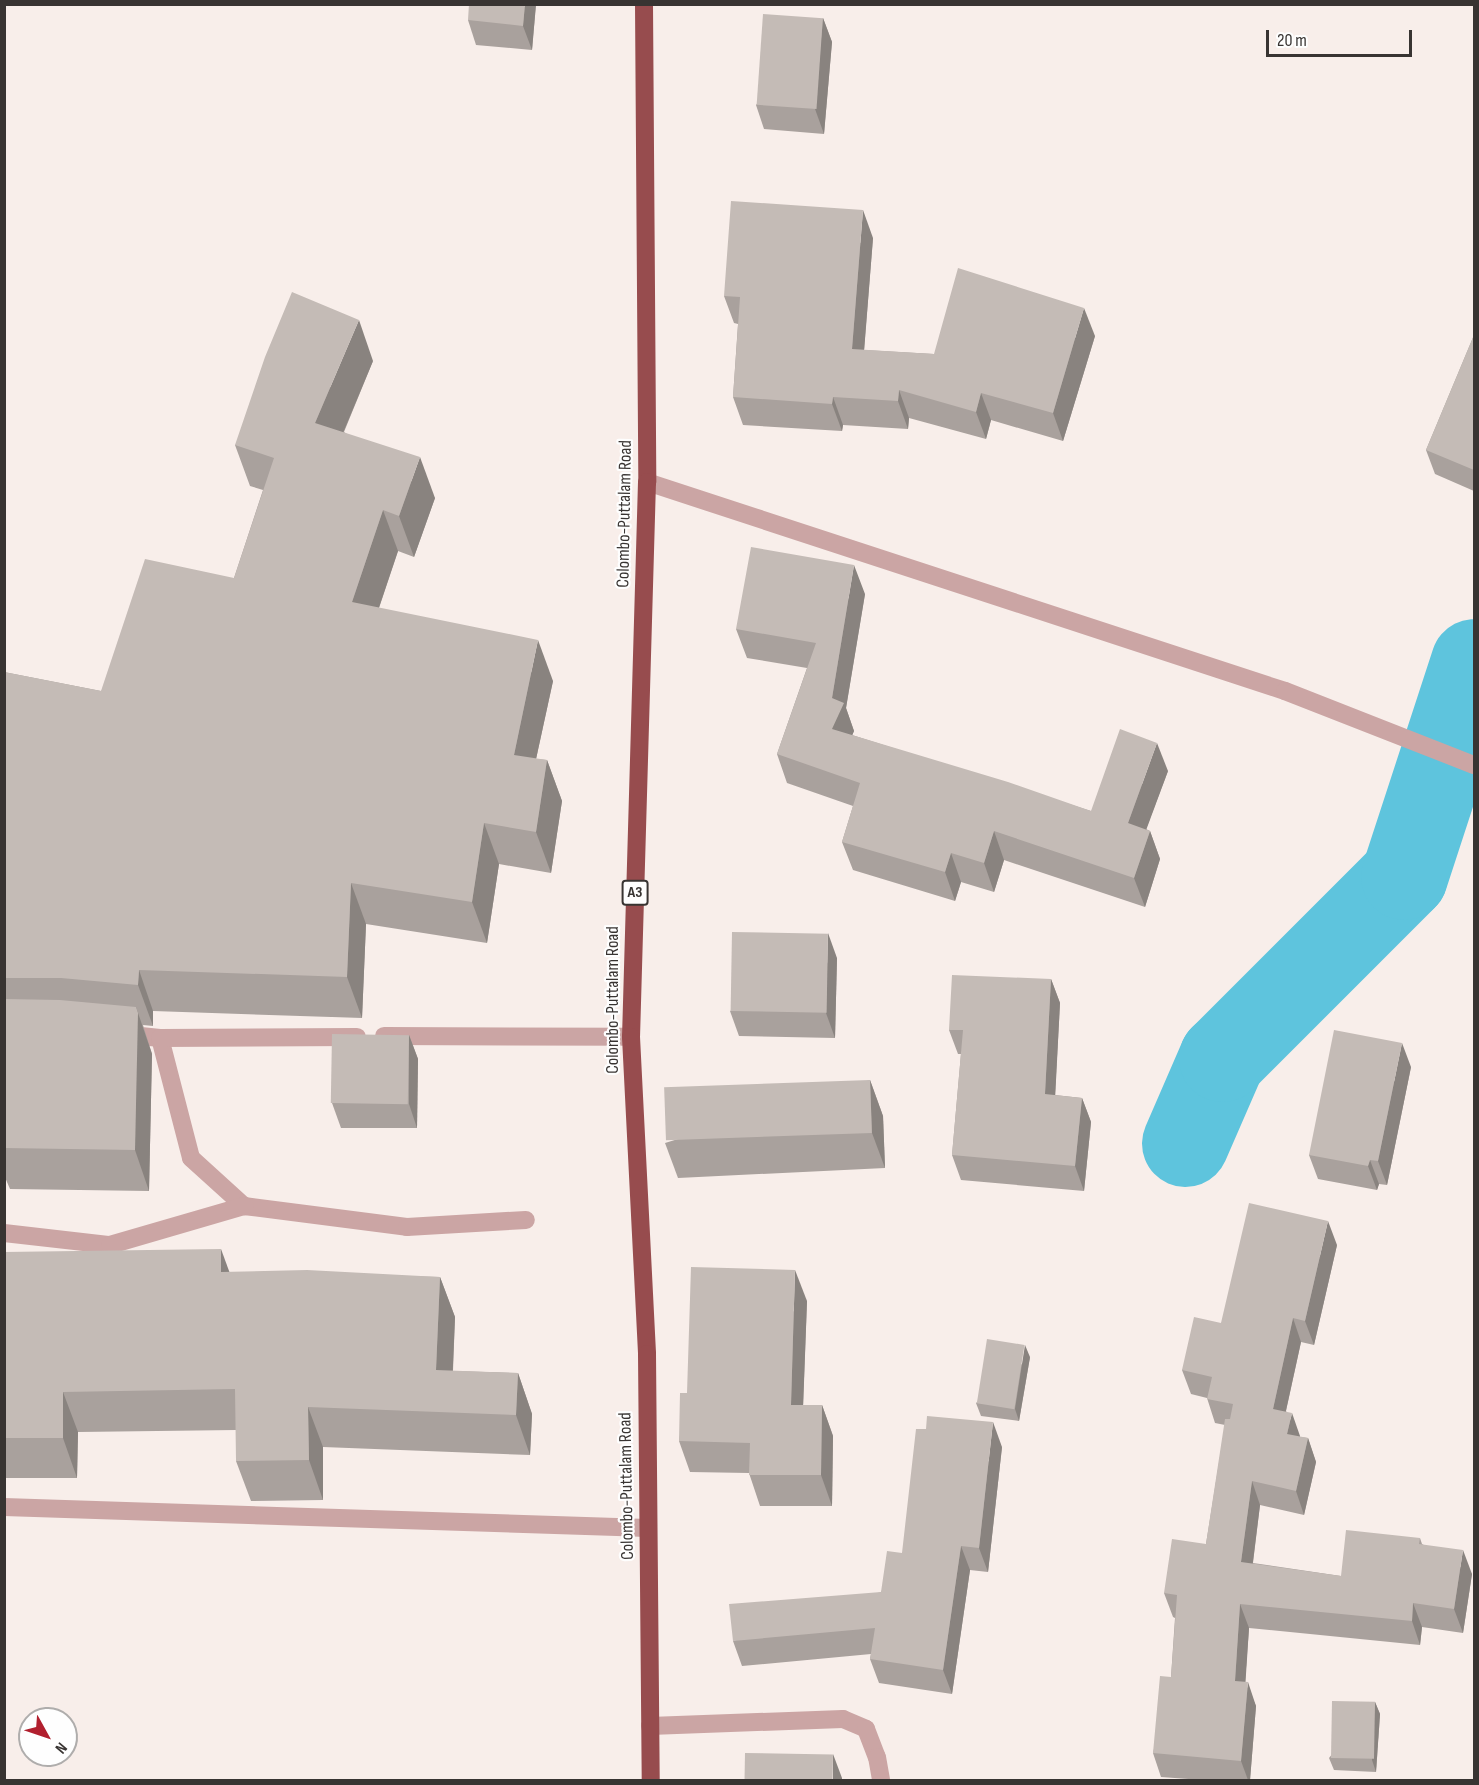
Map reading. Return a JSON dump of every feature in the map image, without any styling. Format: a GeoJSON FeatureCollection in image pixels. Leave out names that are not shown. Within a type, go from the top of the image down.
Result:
{"type":"FeatureCollection","features":[{"type":"Feature","properties":{"kind":"highway","name":"Colombo-Puttalam Road"},"geometry":{"type":"LineString","coordinates":[[644,4],[648,482],[631,1037],[647,1354],[651,1780]]}},
{"type":"Feature","properties":{"kind":"street"},"geometry":{"type":"LineString","coordinates":[[648,482],[1285,691],[1474,765]]}},
{"type":"Feature","properties":{"kind":"street"},"geometry":{"type":"LineString","coordinates":[[108,1033],[160,1038],[631,1037]]}},
{"type":"Feature","properties":{"kind":"street"},"geometry":{"type":"LineString","coordinates":[[160,1038],[191,1158],[244,1206]]}},
{"type":"Feature","properties":{"kind":"street"},"geometry":{"type":"LineString","coordinates":[[4,1233],[110,1245],[244,1206],[407,1227],[526,1220]]}},
{"type":"Feature","properties":{"kind":"street"},"geometry":{"type":"LineString","coordinates":[[4,1507],[648,1528]]}},
{"type":"Feature","properties":{"kind":"street"},"geometry":{"type":"LineString","coordinates":[[651,1726],[843,1719],[866,1729],[881,1780]]}},
{"type":"Feature","properties":{"kind":"building"},"geometry":{"type":"Polygon","coordinates":[[[469,4],[525,4],[523,26],[468,20],[469,4]]]}},
{"type":"Feature","properties":{"kind":"building"},"geometry":{"type":"Polygon","coordinates":[[[763,14],[823,18],[817,109],[757,105],[763,14]]]}},
{"type":"Feature","properties":{"kind":"building"},"geometry":{"type":"Polygon","coordinates":[[[731,201],[863,210],[852,349],[934,354],[958,268],[1084,308],[1053,413],[981,393],[976,412],[899,390],[898,401],[833,397],[832,404],[733,397],[740,297],[724,296],[731,201]]]}},
{"type":"Feature","properties":{"kind":"building"},"geometry":{"type":"Polygon","coordinates":[[[292,292],[359,320],[315,423],[420,457],[399,516],[383,510],[352,602],[538,640],[514,755],[547,760],[536,832],[484,823],[472,902],[351,883],[347,977],[139,970],[138,985],[61,978],[4,978],[4,672],[101,691],[145,559],[234,578],[274,458],[235,445],[265,357],[292,292]]]}},
{"type":"Feature","properties":{"kind":"building"},"geometry":{"type":"Polygon","coordinates":[[[1474,335],[1474,470],[1426,450],[1474,335]]]}},
{"type":"Feature","properties":{"kind":"building"},"geometry":{"type":"Polygon","coordinates":[[[751,547],[854,565],[832,698],[844,703],[832,729],[1008,782],[1091,811],[1120,729],[1157,743],[1128,823],[1150,831],[1134,878],[994,831],[984,863],[951,853],[945,872],[842,842],[860,783],[777,754],[816,643],[736,629],[751,547]]]}},
{"type":"Feature","properties":{"kind":"building"},"geometry":{"type":"Polygon","coordinates":[[[732,932],[828,934],[827,1013],[731,1011],[732,932]]]}},
{"type":"Feature","properties":{"kind":"building"},"geometry":{"type":"Polygon","coordinates":[[[952,975],[1051,979],[1045,1094],[1082,1098],[1075,1166],[952,1155],[963,1030],[949,1030],[952,975]]]}},
{"type":"Feature","properties":{"kind":"building"},"geometry":{"type":"Polygon","coordinates":[[[4,999],[60,1000],[136,1007],[138,1013],[135,1150],[4,1148],[4,999]]]}},
{"type":"Feature","properties":{"kind":"building"},"geometry":{"type":"Polygon","coordinates":[[[1334,1030],[1402,1043],[1378,1161],[1370,1160],[1368,1166],[1309,1155],[1334,1030]]]}},
{"type":"Feature","properties":{"kind":"building"},"geometry":{"type":"Polygon","coordinates":[[[332,1034],[409,1035],[408,1104],[331,1103],[332,1034]]]}},
{"type":"Feature","properties":{"kind":"building"},"geometry":{"type":"Polygon","coordinates":[[[870,1080],[872,1133],[666,1140],[664,1087],[870,1080]]]}},
{"type":"Feature","properties":{"kind":"building"},"geometry":{"type":"Polygon","coordinates":[[[1249,1203],[1328,1221],[1305,1321],[1293,1318],[1273,1409],[1292,1413],[1287,1434],[1308,1438],[1296,1491],[1252,1481],[1241,1562],[1341,1576],[1346,1530],[1420,1538],[1419,1544],[1463,1550],[1454,1609],[1413,1603],[1412,1621],[1240,1604],[1235,1681],[1248,1682],[1241,1761],[1153,1753],[1160,1676],[1171,1677],[1177,1595],[1164,1593],[1172,1539],[1206,1544],[1225,1419],[1230,1419],[1233,1404],[1207,1399],[1212,1377],[1182,1370],[1194,1317],[1221,1323],[1249,1203]]]}},
{"type":"Feature","properties":{"kind":"building"},"geometry":{"type":"Polygon","coordinates":[[[221,1249],[221,1272],[307,1270],[440,1277],[436,1370],[518,1373],[516,1415],[308,1407],[309,1460],[236,1461],[235,1389],[63,1392],[63,1438],[4,1438],[4,1252],[221,1249]]]}},
{"type":"Feature","properties":{"kind":"building"},"geometry":{"type":"Polygon","coordinates":[[[691,1267],[795,1270],[791,1405],[822,1405],[821,1475],[749,1475],[750,1443],[679,1441],[680,1393],[687,1393],[691,1267]]]}},
{"type":"Feature","properties":{"kind":"building"},"geometry":{"type":"Polygon","coordinates":[[[987,1339],[1025,1345],[1014,1409],[977,1403],[987,1339]]]}},
{"type":"Feature","properties":{"kind":"building"},"geometry":{"type":"Polygon","coordinates":[[[927,1416],[993,1422],[979,1548],[961,1546],[943,1670],[870,1659],[875,1628],[733,1641],[729,1604],[881,1592],[887,1551],[902,1553],[916,1429],[926,1429],[927,1416]]]}},
{"type":"Feature","properties":{"kind":"building"},"geometry":{"type":"Polygon","coordinates":[[[1332,1701],[1375,1702],[1374,1759],[1331,1758],[1332,1701]]]}},
{"type":"Feature","properties":{"kind":"building"},"geometry":{"type":"Polygon","coordinates":[[[745,1753],[833,1755],[833,1780],[745,1780],[745,1753]]]}},
{"type":"Feature","properties":{"kind":"waterway"},"geometry":{"type":"LineString","coordinates":[[1185,1143],[1222,1058],[1404,876],[1474,662]]}}]}
